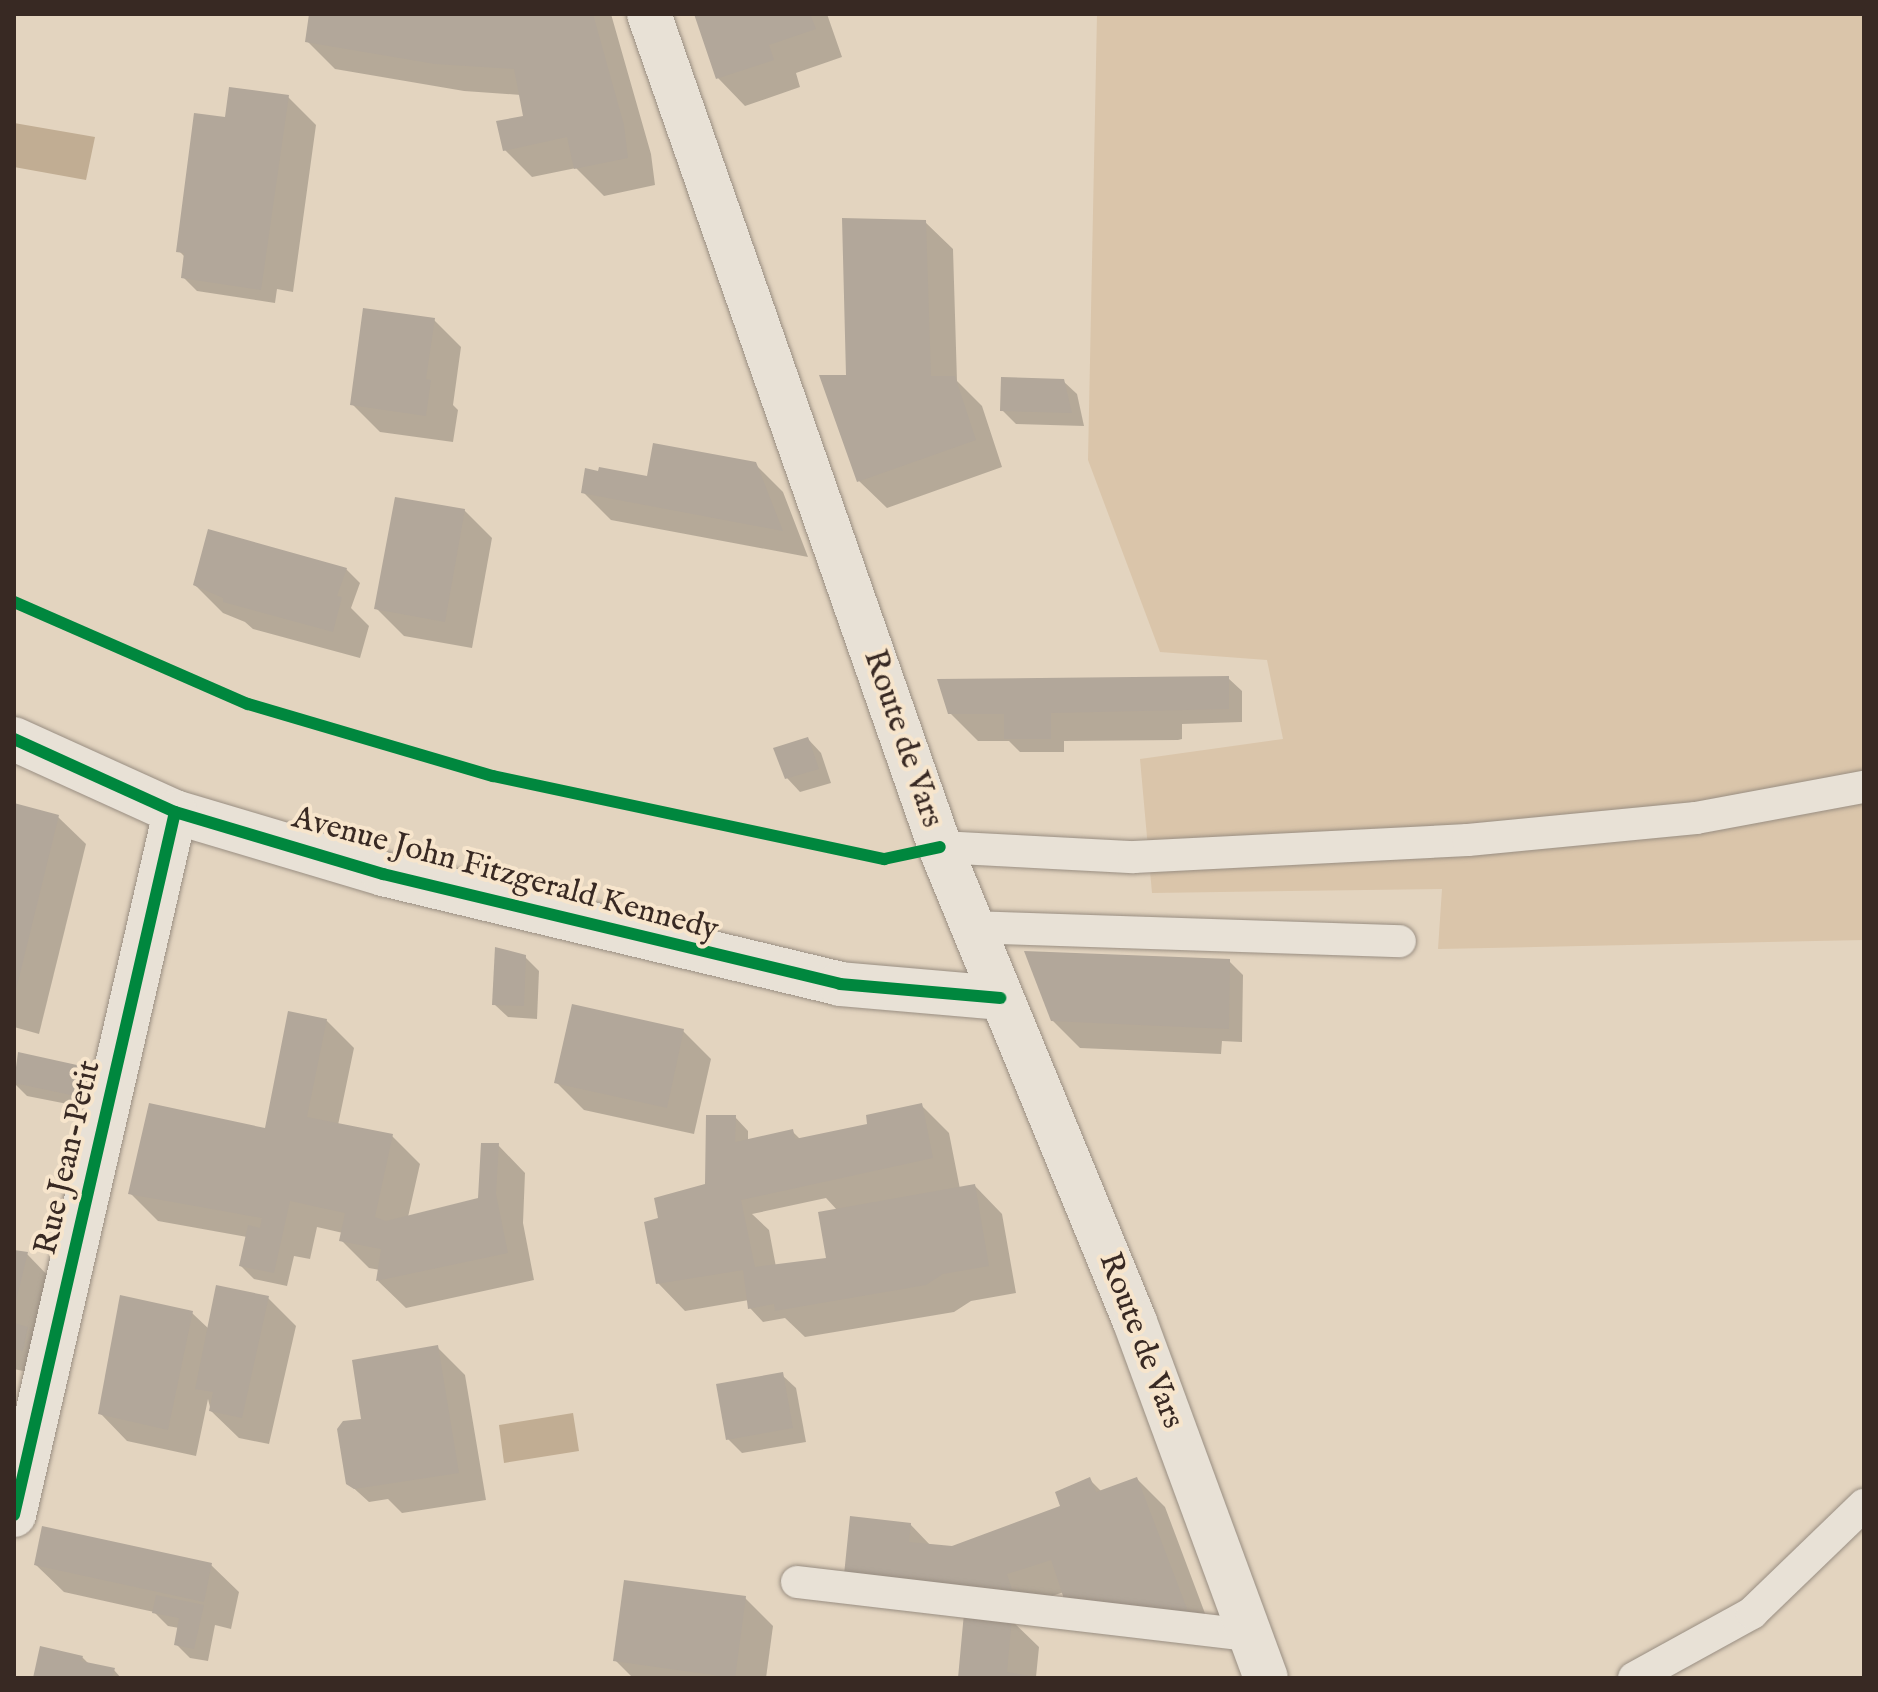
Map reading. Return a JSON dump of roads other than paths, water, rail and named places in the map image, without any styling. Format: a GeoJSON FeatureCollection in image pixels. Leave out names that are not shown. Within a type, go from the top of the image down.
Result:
{"type":"FeatureCollection","features":[{"type":"Feature","properties":{"kind":"main road","name":"Route de Vars"},"geometry":{"type":"LineString","coordinates":[[649,14],[940,847],[970,927],[1135,1322],[1266,1678]]}},
{"type":"Feature","properties":{"kind":"main road","name":"Avenue John Fitzgerald Kennedy"},"geometry":{"type":"LineString","coordinates":[[14,739],[175,812],[383,874],[719,958],[840,984],[1000,998]]}},
{"type":"Feature","properties":{"kind":"main road","name":"Rue Jean-Petit"},"geometry":{"type":"LineString","coordinates":[[14,1515],[175,812]]}},
{"type":"Feature","properties":{"kind":"lane"},"geometry":{"type":"LineString","coordinates":[[940,847],[1134,857],[1468,840],[1696,818],[1864,787]]}},
{"type":"Feature","properties":{"kind":"lane"},"geometry":{"type":"LineString","coordinates":[[970,927],[1400,941]]}},
{"type":"Feature","properties":{"kind":"lane"},"geometry":{"type":"LineString","coordinates":[[1634,1678],[1752,1613],[1864,1505]]}},
{"type":"Feature","properties":{"kind":"lane"},"geometry":{"type":"LineString","coordinates":[[797,1582],[1250,1635]]}}]}
